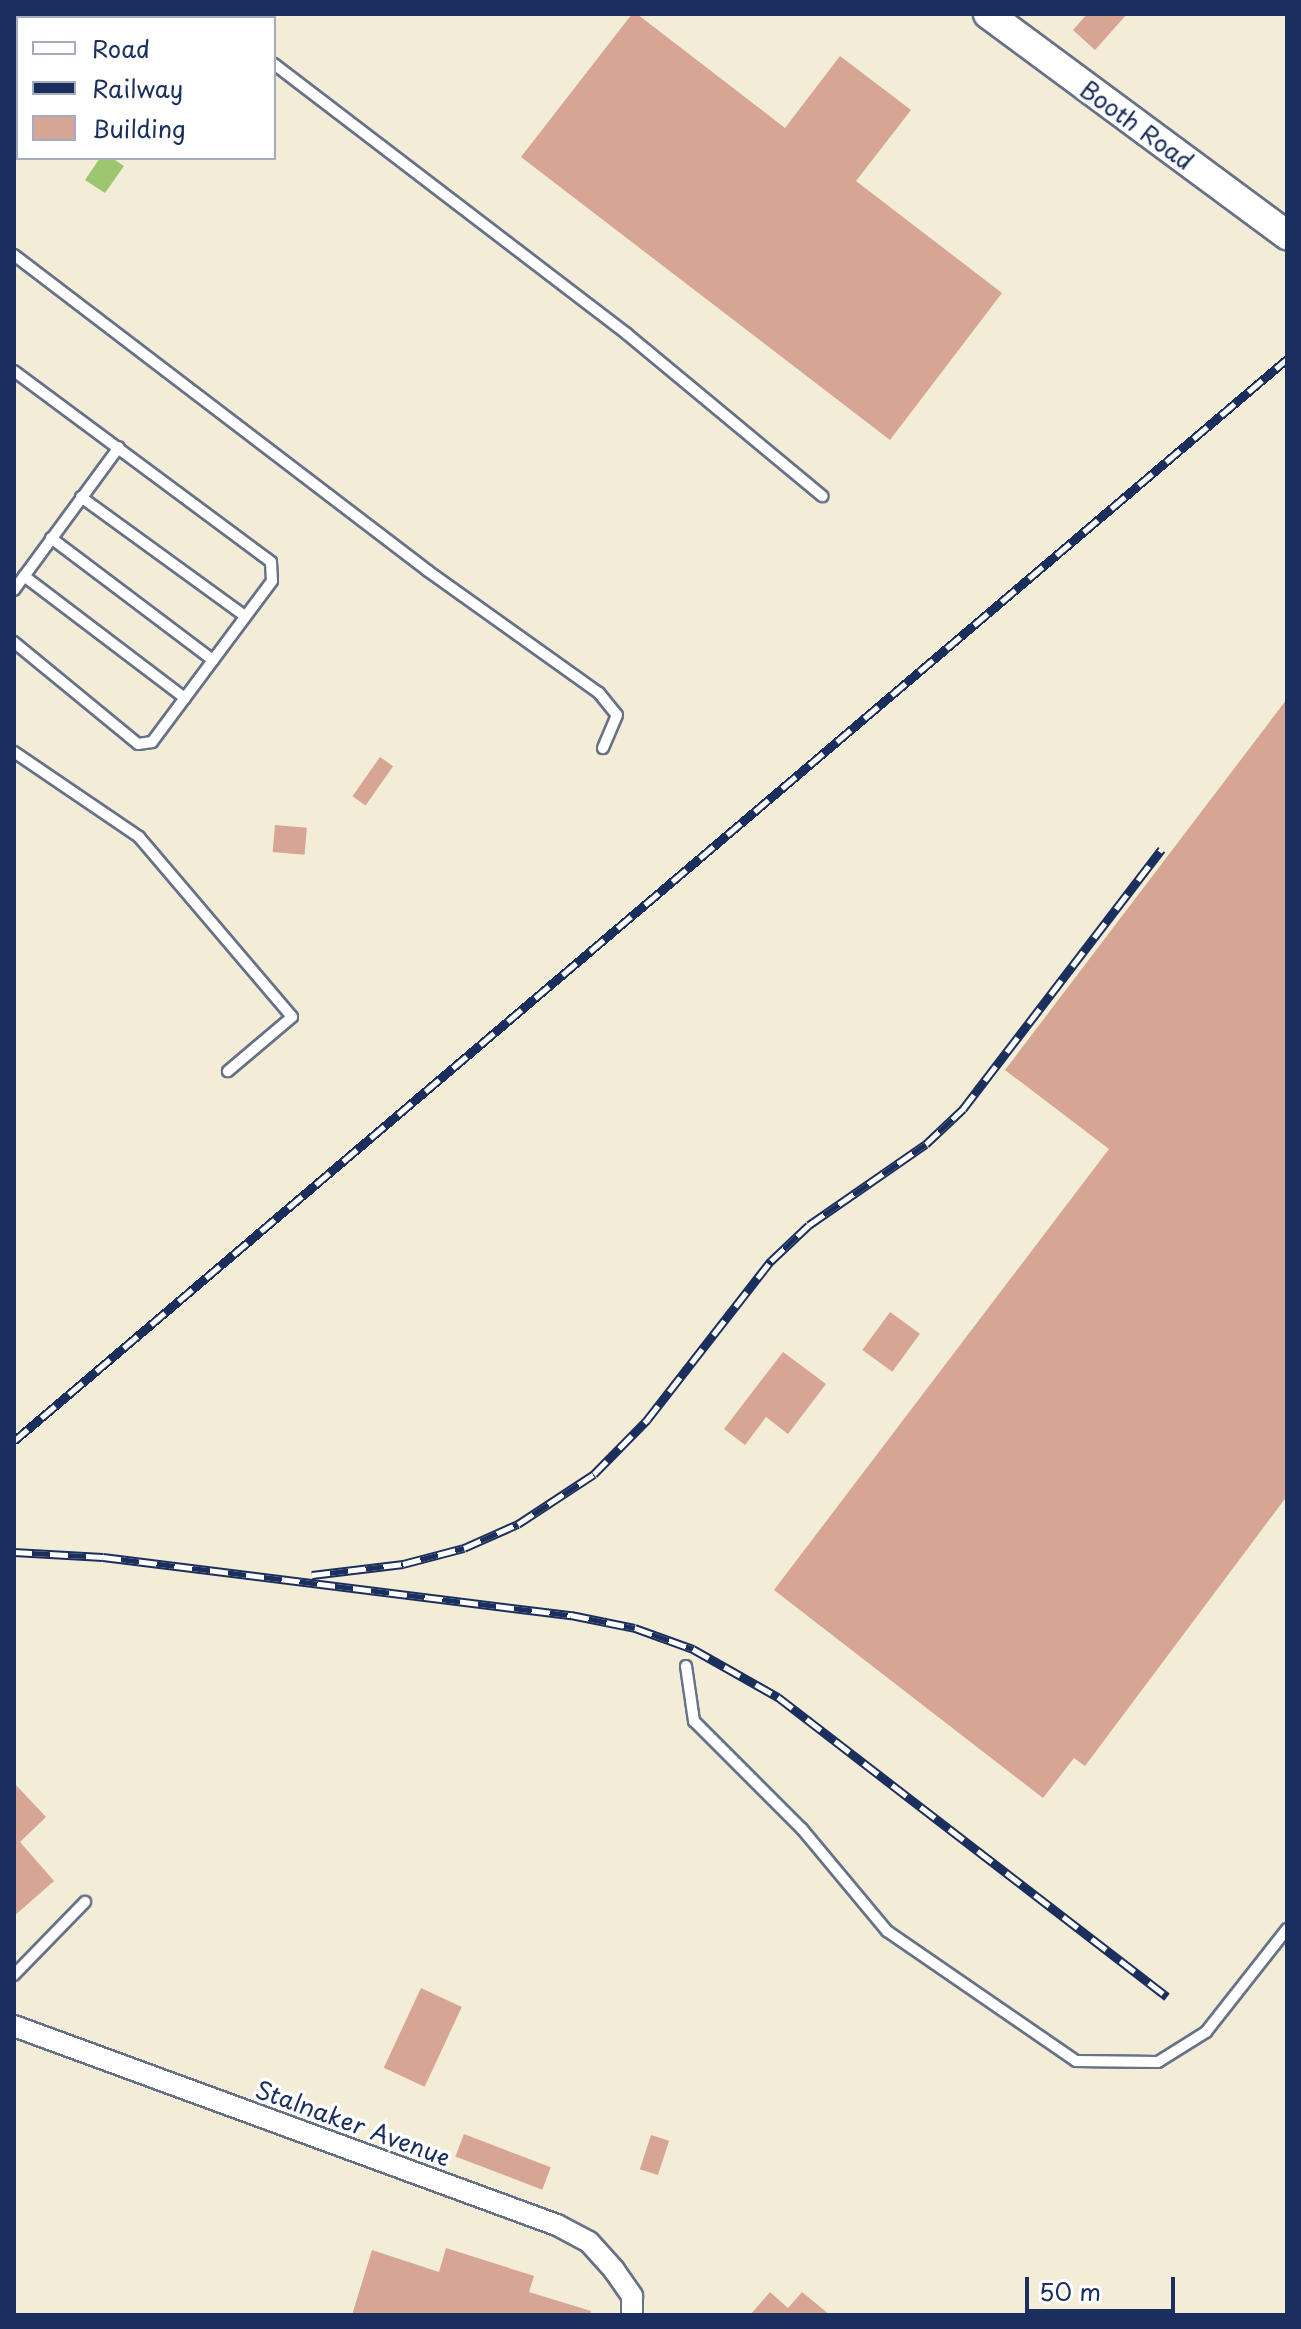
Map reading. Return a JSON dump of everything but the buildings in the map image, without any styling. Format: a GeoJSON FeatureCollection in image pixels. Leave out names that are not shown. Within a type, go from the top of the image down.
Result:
{"type":"FeatureCollection","features":[{"type":"Feature","properties":{"kind":"street","name":"Booth Road"},"geometry":{"type":"LineString","coordinates":[[988,14],[1287,235]]}},
{"type":"Feature","properties":{"kind":"street","name":"Stalnaker Avenue"},"geometry":{"type":"LineString","coordinates":[[14,2026],[557,2225],[589,2242],[614,2270],[632,2296],[632,2315]]}},
{"type":"Feature","properties":{"kind":"lane"},"geometry":{"type":"LineString","coordinates":[[276,66],[627,334],[822,496]]}},
{"type":"Feature","properties":{"kind":"lane"},"geometry":{"type":"LineString","coordinates":[[14,255],[428,571],[599,693],[617,715],[603,748]]}},
{"type":"Feature","properties":{"kind":"lane"},"geometry":{"type":"LineString","coordinates":[[14,371],[271,562],[272,581],[152,742],[138,744],[14,642]]}},
{"type":"Feature","properties":{"kind":"lane"},"geometry":{"type":"LineString","coordinates":[[14,590],[119,447]]}},
{"type":"Feature","properties":{"kind":"lane"},"geometry":{"type":"LineString","coordinates":[[81,497],[245,616]]}},
{"type":"Feature","properties":{"kind":"lane"},"geometry":{"type":"LineString","coordinates":[[51,538],[213,660]]}},
{"type":"Feature","properties":{"kind":"lane"},"geometry":{"type":"LineString","coordinates":[[24,576],[185,698]]}},
{"type":"Feature","properties":{"kind":"lane"},"geometry":{"type":"LineString","coordinates":[[14,752],[139,837],[292,1017],[228,1071]]}},
{"type":"Feature","properties":{"kind":"lane"},"geometry":{"type":"LineString","coordinates":[[686,1666],[694,1721],[802,1829],[887,1931],[1076,2061],[1158,2062],[1206,2032],[1287,1929]]}},
{"type":"Feature","properties":{"kind":"lane"},"geometry":{"type":"LineString","coordinates":[[14,1975],[85,1902]]}},
{"type":"Feature","properties":{"kind":"green space"},"geometry":{"type":"Polygon","coordinates":[[[99,160],[115,160],[124,166],[105,193],[85,180],[99,160]]]}},
{"type":"Feature","properties":{"kind":"railway"},"geometry":{"type":"LineString","coordinates":[[14,1441],[1287,359]]}},
{"type":"Feature","properties":{"kind":"railway"},"geometry":{"type":"LineString","coordinates":[[312,1575],[403,1564],[464,1548],[518,1524],[594,1474],[647,1420],[771,1261],[809,1225],[926,1144],[963,1109],[1162,849]]}},
{"type":"Feature","properties":{"kind":"railway"},"geometry":{"type":"LineString","coordinates":[[14,1552],[103,1557],[571,1615],[635,1628],[693,1649],[778,1697],[1167,1997]]}}]}
